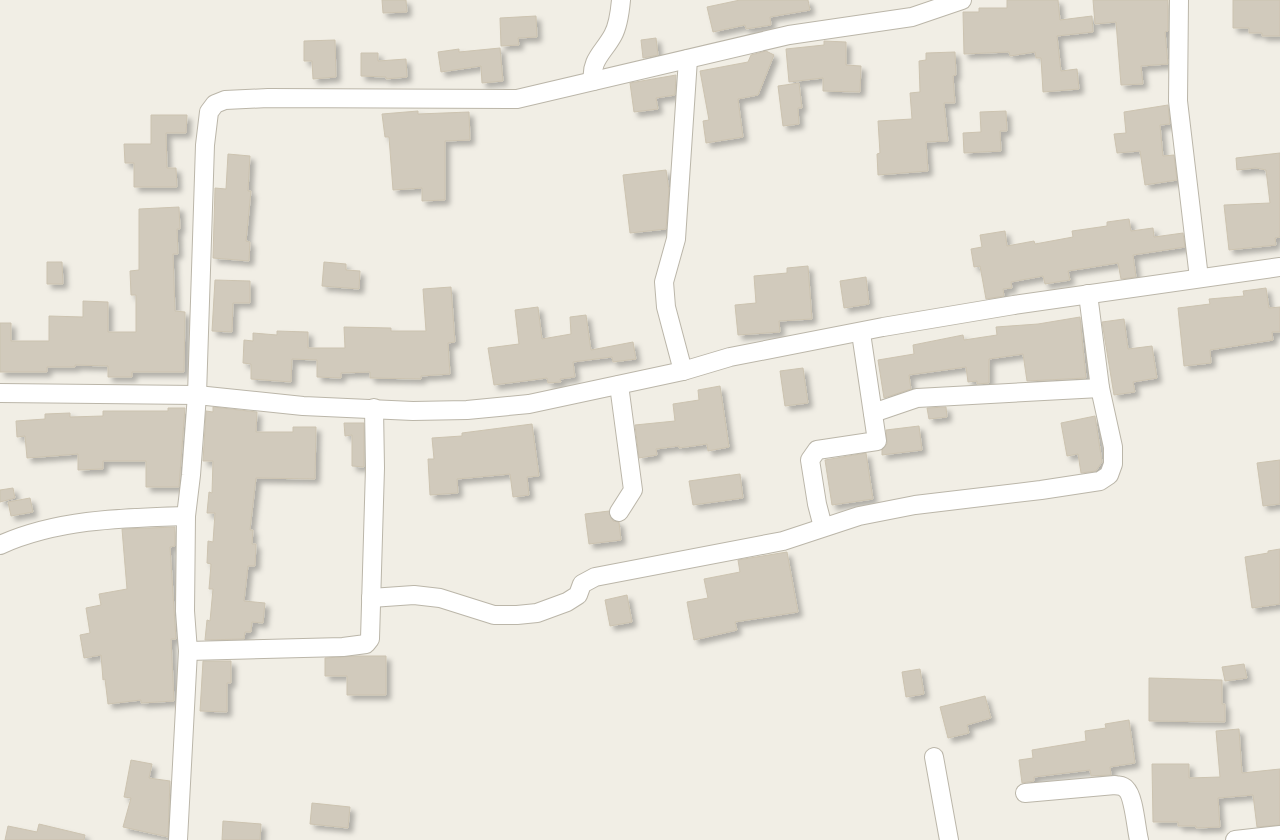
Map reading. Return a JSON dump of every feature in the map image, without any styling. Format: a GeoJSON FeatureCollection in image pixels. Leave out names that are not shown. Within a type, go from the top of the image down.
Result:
{"type":"FeatureCollection","features":[{"type":"Feature","properties":{"kind":"street"},"geometry":{"type":"LineString","coordinates":[[593,81],[592,72],[596,58],[614,35],[621,0]]}},
{"type":"Feature","properties":{"kind":"street"},"geometry":{"type":"LineString","coordinates":[[178,840],[188,651],[185,611],[186,516],[197,395],[205,145],[209,112],[215,104],[225,100],[268,98],[517,99],[789,35],[912,17],[962,0]]}},
{"type":"Feature","properties":{"kind":"street"},"geometry":{"type":"LineString","coordinates":[[1179,0],[1178,100],[1199,278]]}},
{"type":"Feature","properties":{"kind":"street"},"geometry":{"type":"LineString","coordinates":[[683,371],[666,307],[664,282],[676,239],[688,59]]}},
{"type":"Feature","properties":{"kind":"street"},"geometry":{"type":"LineString","coordinates":[[0,393],[197,395],[303,406],[467,410],[528,404],[683,371],[730,357],[911,322],[1088,294],[1280,267]]}},
{"type":"Feature","properties":{"kind":"street"},"geometry":{"type":"LineString","coordinates":[[371,598],[414,595],[440,598],[494,615],[537,613],[567,602],[578,595],[582,584],[595,576],[783,541],[859,516],[915,505],[1100,481],[1109,475],[1113,464],[1113,446],[1100,388],[1088,294]]}},
{"type":"Feature","properties":{"kind":"street"},"geometry":{"type":"LineString","coordinates":[[823,527],[815,495],[810,460],[812,456],[817,450],[877,440],[860,333]]}},
{"type":"Feature","properties":{"kind":"street"},"geometry":{"type":"LineString","coordinates":[[619,385],[633,490],[619,512]]}},
{"type":"Feature","properties":{"kind":"street"},"geometry":{"type":"LineString","coordinates":[[873,413],[917,398],[1100,388]]}},
{"type":"Feature","properties":{"kind":"street"},"geometry":{"type":"LineString","coordinates":[[188,651],[343,647],[366,644],[371,634],[375,468],[374,408]]}},
{"type":"Feature","properties":{"kind":"street"},"geometry":{"type":"LineString","coordinates":[[0,545],[48,528],[112,519],[186,516]]}},
{"type":"Feature","properties":{"kind":"street"},"geometry":{"type":"LineString","coordinates":[[934,757],[950,840]]}},
{"type":"Feature","properties":{"kind":"street"},"geometry":{"type":"LineString","coordinates":[[1025,792],[1123,786],[1130,797],[1139,840]]}},
{"type":"Feature","properties":{"kind":"street"},"geometry":{"type":"LineString","coordinates":[[1234,840],[1280,835]]}},
{"type":"Feature","properties":{"kind":"building"},"geometry":{"type":"Polygon","coordinates":[[[382,0],[406,0],[407,12],[383,13],[382,0]]]}},
{"type":"Feature","properties":{"kind":"building"},"geometry":{"type":"Polygon","coordinates":[[[740,0],[808,0],[810,10],[770,17],[771,25],[746,29],[745,25],[713,32],[707,7],[740,0]]]}},
{"type":"Feature","properties":{"kind":"building"},"geometry":{"type":"Polygon","coordinates":[[[1007,0],[1058,0],[1060,20],[1092,16],[1093,32],[1057,36],[1061,71],[1077,69],[1079,89],[1043,92],[1041,58],[1036,58],[1035,52],[1010,56],[1009,52],[964,54],[963,12],[979,12],[979,8],[1007,8],[1007,0]]]}},
{"type":"Feature","properties":{"kind":"building"},"geometry":{"type":"Polygon","coordinates":[[[1093,0],[1168,0],[1168,31],[1165,32],[1168,64],[1141,66],[1143,84],[1121,85],[1116,22],[1095,24],[1093,0]]]}},
{"type":"Feature","properties":{"kind":"building"},"geometry":{"type":"Polygon","coordinates":[[[1233,0],[1280,0],[1280,36],[1262,36],[1262,33],[1249,33],[1249,28],[1233,28],[1233,0]]]}},
{"type":"Feature","properties":{"kind":"building"},"geometry":{"type":"Polygon","coordinates":[[[536,16],[537,37],[518,38],[519,45],[501,46],[500,18],[536,16]]]}},
{"type":"Feature","properties":{"kind":"building"},"geometry":{"type":"Polygon","coordinates":[[[656,38],[658,55],[643,58],[641,40],[656,38]]]}},
{"type":"Feature","properties":{"kind":"building"},"geometry":{"type":"Polygon","coordinates":[[[335,40],[336,77],[313,79],[312,61],[304,61],[304,41],[335,40]]]}},
{"type":"Feature","properties":{"kind":"building"},"geometry":{"type":"Polygon","coordinates":[[[824,41],[846,42],[846,65],[861,66],[860,92],[823,91],[823,78],[789,82],[786,49],[824,45],[824,41]]]}},
{"type":"Feature","properties":{"kind":"building"},"geometry":{"type":"Polygon","coordinates":[[[500,48],[503,81],[482,83],[481,66],[441,72],[438,52],[459,49],[459,52],[500,48]]]}},
{"type":"Feature","properties":{"kind":"building"},"geometry":{"type":"Polygon","coordinates":[[[766,51],[774,55],[758,95],[738,99],[743,137],[706,143],[703,121],[709,120],[700,71],[748,62],[751,55],[766,51]]]}},
{"type":"Feature","properties":{"kind":"building"},"geometry":{"type":"Polygon","coordinates":[[[955,52],[956,75],[953,76],[955,103],[944,103],[948,141],[926,142],[928,171],[878,175],[877,154],[880,153],[878,121],[912,119],[910,93],[920,92],[919,61],[926,60],[926,53],[955,52]]]}},
{"type":"Feature","properties":{"kind":"building"},"geometry":{"type":"Polygon","coordinates":[[[361,53],[378,53],[378,61],[406,59],[407,77],[386,79],[386,77],[361,76],[361,53]]]}},
{"type":"Feature","properties":{"kind":"building"},"geometry":{"type":"Polygon","coordinates":[[[676,75],[675,95],[656,98],[658,109],[634,112],[630,83],[676,75]]]}},
{"type":"Feature","properties":{"kind":"building"},"geometry":{"type":"Polygon","coordinates":[[[799,83],[802,108],[798,108],[799,124],[783,126],[778,86],[799,83]]]}},
{"type":"Feature","properties":{"kind":"building"},"geometry":{"type":"Polygon","coordinates":[[[1168,105],[1170,124],[1160,125],[1163,156],[1174,155],[1177,180],[1145,185],[1140,151],[1117,153],[1114,134],[1126,133],[1124,112],[1168,105]]]}},
{"type":"Feature","properties":{"kind":"building"},"geometry":{"type":"Polygon","coordinates":[[[418,111],[418,114],[469,112],[470,140],[445,141],[445,200],[422,201],[422,188],[393,190],[389,137],[385,137],[382,114],[418,111]]]}},
{"type":"Feature","properties":{"kind":"building"},"geometry":{"type":"Polygon","coordinates":[[[1006,111],[1007,131],[1000,131],[1001,151],[964,153],[963,133],[981,132],[980,112],[1006,111]]]}},
{"type":"Feature","properties":{"kind":"building"},"geometry":{"type":"Polygon","coordinates":[[[151,115],[187,115],[186,133],[166,133],[167,168],[176,168],[177,187],[134,187],[134,163],[125,163],[124,144],[151,144],[151,115]]]}},
{"type":"Feature","properties":{"kind":"building"},"geometry":{"type":"Polygon","coordinates":[[[1280,153],[1280,237],[1275,238],[1276,245],[1229,250],[1224,205],[1270,203],[1266,170],[1256,168],[1237,170],[1236,158],[1280,153]]]}},
{"type":"Feature","properties":{"kind":"building"},"geometry":{"type":"Polygon","coordinates":[[[228,154],[250,156],[248,191],[251,191],[246,241],[250,242],[249,261],[213,258],[215,188],[226,189],[228,154]]]}},
{"type":"Feature","properties":{"kind":"building"},"geometry":{"type":"Polygon","coordinates":[[[666,170],[669,190],[666,229],[630,233],[623,175],[666,170]]]}},
{"type":"Feature","properties":{"kind":"building"},"geometry":{"type":"Polygon","coordinates":[[[179,207],[180,229],[177,229],[178,254],[173,254],[175,311],[185,312],[184,372],[132,372],[132,377],[108,377],[108,366],[75,365],[75,367],[47,367],[47,372],[0,372],[0,323],[11,323],[11,341],[49,341],[49,316],[83,317],[83,301],[108,302],[108,332],[136,332],[136,295],[131,295],[130,271],[139,270],[139,209],[179,207]]]}},
{"type":"Feature","properties":{"kind":"building"},"geometry":{"type":"Polygon","coordinates":[[[1129,219],[1131,231],[1153,228],[1154,237],[1183,233],[1185,247],[1133,255],[1136,277],[1121,279],[1118,263],[1068,271],[1070,280],[1045,284],[1043,276],[1011,282],[1012,288],[1003,289],[1004,296],[986,299],[980,266],[974,267],[971,249],[982,247],[980,235],[1005,231],[1007,246],[1034,241],[1035,244],[1073,237],[1072,231],[1107,226],[1107,222],[1129,219]]]}},
{"type":"Feature","properties":{"kind":"building"},"geometry":{"type":"Polygon","coordinates":[[[47,262],[62,262],[63,284],[47,284],[47,262]]]}},
{"type":"Feature","properties":{"kind":"building"},"geometry":{"type":"Polygon","coordinates":[[[324,262],[346,264],[346,270],[360,271],[359,289],[322,286],[324,262]]]}},
{"type":"Feature","properties":{"kind":"building"},"geometry":{"type":"Polygon","coordinates":[[[808,266],[812,319],[779,321],[780,332],[738,335],[735,305],[756,303],[754,276],[787,273],[787,268],[808,266]]]}},
{"type":"Feature","properties":{"kind":"building"},"geometry":{"type":"Polygon","coordinates":[[[866,277],[869,304],[844,308],[840,281],[866,277]]]}},
{"type":"Feature","properties":{"kind":"building"},"geometry":{"type":"Polygon","coordinates":[[[215,280],[250,281],[250,303],[233,303],[232,332],[212,331],[215,280]]]}},
{"type":"Feature","properties":{"kind":"building"},"geometry":{"type":"Polygon","coordinates":[[[451,287],[455,342],[448,343],[450,374],[421,376],[421,379],[370,378],[370,372],[341,373],[341,378],[317,377],[317,360],[292,359],[291,382],[251,379],[251,364],[243,363],[244,340],[253,341],[253,333],[277,335],[277,331],[308,332],[308,348],[345,348],[344,327],[391,328],[391,331],[426,331],[423,289],[451,287]]]}},
{"type":"Feature","properties":{"kind":"building"},"geometry":{"type":"Polygon","coordinates":[[[1266,288],[1269,308],[1280,307],[1280,332],[1272,332],[1273,340],[1210,350],[1211,363],[1184,366],[1178,308],[1210,304],[1209,299],[1244,296],[1243,291],[1266,288]]]}},
{"type":"Feature","properties":{"kind":"building"},"geometry":{"type":"Polygon","coordinates":[[[538,307],[542,339],[571,334],[570,317],[586,315],[591,350],[633,342],[636,359],[613,362],[612,357],[573,362],[575,377],[560,379],[561,382],[548,383],[547,378],[494,385],[488,348],[519,344],[515,310],[538,307]]]}},
{"type":"Feature","properties":{"kind":"building"},"geometry":{"type":"Polygon","coordinates":[[[1080,317],[1086,378],[1027,381],[1023,354],[989,359],[989,383],[977,384],[977,381],[968,382],[966,367],[909,375],[911,389],[884,398],[878,360],[914,354],[913,345],[963,335],[964,340],[997,335],[996,327],[1038,324],[1080,317]]]}},
{"type":"Feature","properties":{"kind":"building"},"geometry":{"type":"Polygon","coordinates":[[[1124,319],[1128,349],[1152,346],[1157,378],[1133,382],[1135,392],[1114,395],[1102,322],[1124,319]]]}},
{"type":"Feature","properties":{"kind":"building"},"geometry":{"type":"Polygon","coordinates":[[[803,368],[808,403],[785,406],[780,371],[803,368]]]}},
{"type":"Feature","properties":{"kind":"building"},"geometry":{"type":"Polygon","coordinates":[[[720,386],[729,447],[708,451],[707,444],[679,448],[679,446],[656,449],[657,455],[639,458],[635,425],[675,421],[673,404],[699,400],[698,390],[720,386]]]}},
{"type":"Feature","properties":{"kind":"building"},"geometry":{"type":"Polygon","coordinates":[[[213,407],[257,412],[256,432],[293,432],[293,427],[316,427],[315,479],[256,478],[250,530],[253,530],[252,544],[256,544],[255,566],[248,566],[244,601],[265,603],[263,623],[252,622],[251,632],[245,632],[244,639],[205,640],[207,620],[210,621],[213,589],[209,589],[211,564],[207,563],[208,541],[213,542],[215,513],[207,513],[209,492],[212,493],[213,461],[203,461],[206,411],[213,412],[213,407]]]}},
{"type":"Feature","properties":{"kind":"building"},"geometry":{"type":"Polygon","coordinates":[[[946,407],[947,417],[929,419],[927,408],[946,407]]]}},
{"type":"Feature","properties":{"kind":"building"},"geometry":{"type":"Polygon","coordinates":[[[168,408],[185,408],[179,487],[146,487],[146,461],[103,461],[103,469],[78,470],[78,454],[27,458],[25,436],[17,437],[16,421],[45,419],[45,414],[70,413],[70,417],[103,416],[103,411],[168,411],[168,408]]]}},
{"type":"Feature","properties":{"kind":"building"},"geometry":{"type":"Polygon","coordinates":[[[1095,416],[1102,462],[1096,471],[1081,473],[1078,454],[1067,456],[1061,423],[1095,416]]]}},
{"type":"Feature","properties":{"kind":"building"},"geometry":{"type":"Polygon","coordinates":[[[344,423],[364,423],[364,467],[352,466],[352,435],[345,436],[344,423]]]}},
{"type":"Feature","properties":{"kind":"building"},"geometry":{"type":"Polygon","coordinates":[[[532,424],[539,476],[527,477],[529,495],[513,497],[510,474],[457,479],[458,493],[430,495],[428,459],[434,459],[432,438],[462,436],[462,433],[532,424]]]}},
{"type":"Feature","properties":{"kind":"building"},"geometry":{"type":"Polygon","coordinates":[[[919,426],[922,450],[882,455],[882,450],[887,444],[886,430],[919,426]]]}},
{"type":"Feature","properties":{"kind":"building"},"geometry":{"type":"Polygon","coordinates":[[[866,453],[873,499],[832,505],[825,460],[866,453]]]}},
{"type":"Feature","properties":{"kind":"building"},"geometry":{"type":"Polygon","coordinates":[[[1280,460],[1280,504],[1263,506],[1257,463],[1280,460]]]}},
{"type":"Feature","properties":{"kind":"building"},"geometry":{"type":"Polygon","coordinates":[[[740,474],[743,498],[693,505],[689,481],[740,474]]]}},
{"type":"Feature","properties":{"kind":"building"},"geometry":{"type":"Polygon","coordinates":[[[13,488],[15,498],[0,502],[0,490],[13,488]]]}},
{"type":"Feature","properties":{"kind":"building"},"geometry":{"type":"Polygon","coordinates":[[[30,498],[33,512],[11,516],[8,502],[30,498]]]}},
{"type":"Feature","properties":{"kind":"building"},"geometry":{"type":"Polygon","coordinates":[[[609,511],[613,521],[619,522],[621,540],[589,544],[585,514],[609,511]]]}},
{"type":"Feature","properties":{"kind":"building"},"geometry":{"type":"Polygon","coordinates":[[[175,527],[175,546],[170,547],[176,639],[171,639],[174,701],[141,703],[141,700],[108,704],[105,679],[103,680],[101,655],[84,658],[80,635],[90,633],[86,608],[101,605],[99,594],[127,589],[122,529],[175,527]]]}},
{"type":"Feature","properties":{"kind":"building"},"geometry":{"type":"Polygon","coordinates":[[[1280,549],[1280,604],[1252,608],[1245,557],[1280,549]]]}},
{"type":"Feature","properties":{"kind":"building"},"geometry":{"type":"Polygon","coordinates":[[[787,552],[798,612],[735,622],[737,630],[694,640],[687,602],[708,598],[704,579],[740,572],[738,560],[787,552]]]}},
{"type":"Feature","properties":{"kind":"building"},"geometry":{"type":"Polygon","coordinates":[[[627,595],[632,622],[610,626],[605,600],[627,595]]]}},
{"type":"Feature","properties":{"kind":"building"},"geometry":{"type":"Polygon","coordinates":[[[386,656],[386,695],[347,695],[347,676],[325,676],[325,658],[386,656]]]}},
{"type":"Feature","properties":{"kind":"building"},"geometry":{"type":"Polygon","coordinates":[[[203,661],[231,661],[231,683],[227,683],[227,712],[200,711],[203,661]]]}},
{"type":"Feature","properties":{"kind":"building"},"geometry":{"type":"Polygon","coordinates":[[[1244,664],[1247,678],[1225,681],[1222,667],[1244,664]]]}},
{"type":"Feature","properties":{"kind":"building"},"geometry":{"type":"Polygon","coordinates":[[[920,669],[924,694],[906,697],[902,672],[920,669]]]}},
{"type":"Feature","properties":{"kind":"building"},"geometry":{"type":"Polygon","coordinates":[[[1149,678],[1222,680],[1222,704],[1225,704],[1225,722],[1149,721],[1149,678]]]}},
{"type":"Feature","properties":{"kind":"building"},"geometry":{"type":"Polygon","coordinates":[[[985,696],[991,718],[967,725],[969,733],[948,738],[940,707],[985,696]]]}},
{"type":"Feature","properties":{"kind":"building"},"geometry":{"type":"Polygon","coordinates":[[[1129,720],[1135,763],[1110,767],[1111,775],[1091,776],[1090,770],[1034,777],[1034,781],[1022,783],[1019,760],[1033,758],[1032,750],[1086,741],[1085,731],[1106,728],[1105,724],[1129,720]]]}},
{"type":"Feature","properties":{"kind":"building"},"geometry":{"type":"Polygon","coordinates":[[[1239,729],[1242,773],[1280,769],[1280,825],[1257,827],[1253,795],[1218,798],[1220,827],[1196,828],[1196,826],[1178,826],[1178,822],[1153,822],[1152,764],[1189,764],[1189,778],[1220,777],[1216,731],[1239,729]]]}},
{"type":"Feature","properties":{"kind":"building"},"geometry":{"type":"Polygon","coordinates":[[[131,760],[152,764],[149,778],[170,781],[168,837],[123,827],[131,798],[124,797],[131,760]]]}},
{"type":"Feature","properties":{"kind":"building"},"geometry":{"type":"Polygon","coordinates":[[[312,803],[350,807],[348,828],[310,824],[312,803]]]}},
{"type":"Feature","properties":{"kind":"building"},"geometry":{"type":"Polygon","coordinates":[[[223,821],[261,824],[260,840],[222,840],[223,821]]]}},
{"type":"Feature","properties":{"kind":"building"},"geometry":{"type":"Polygon","coordinates":[[[39,824],[85,835],[84,840],[5,840],[8,826],[37,832],[39,824]]]}}]}
